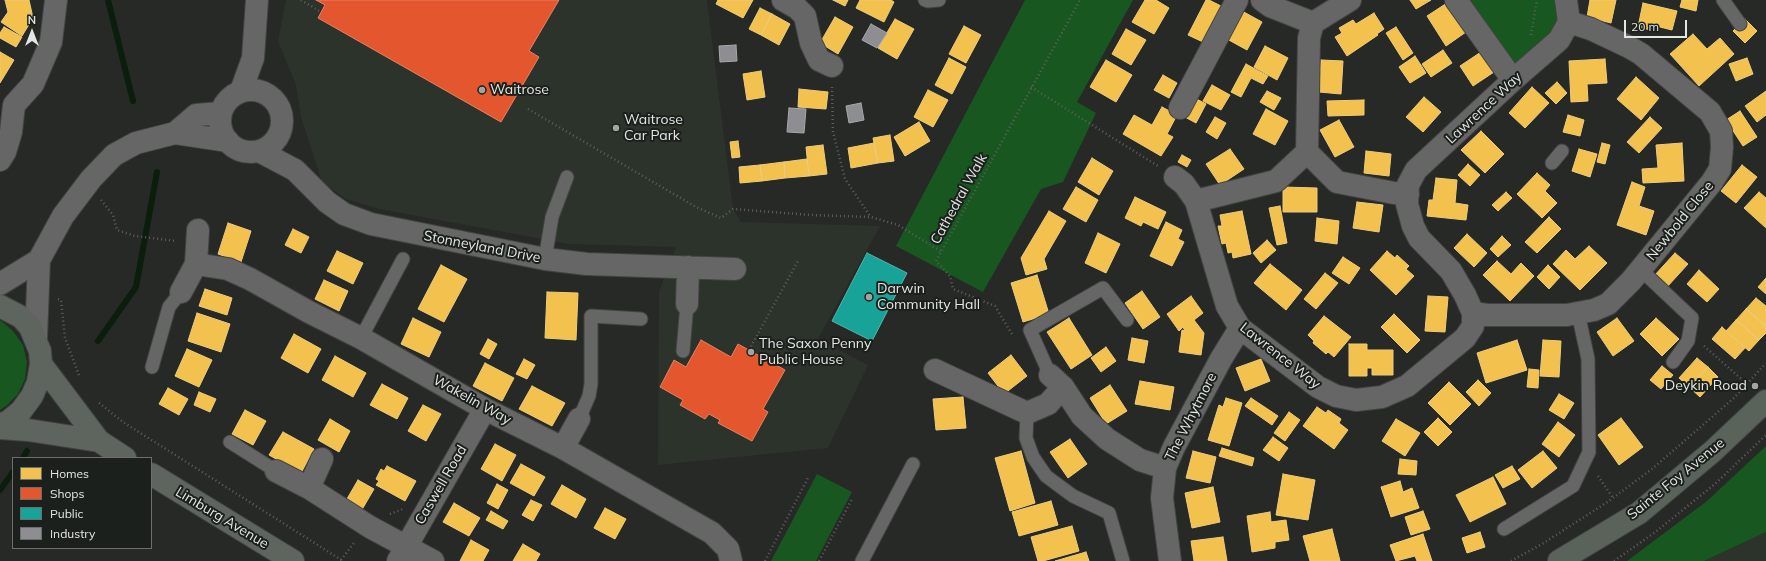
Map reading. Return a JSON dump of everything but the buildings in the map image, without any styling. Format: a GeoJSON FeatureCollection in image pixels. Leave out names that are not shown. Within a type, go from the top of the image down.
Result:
{"type":"FeatureCollection","features":[{"type":"Feature","properties":{"kind":"highway","name":"Sainte Foy Avenue"},"geometry":{"type":"LineString","coordinates":[[1559,561],[1639,513],[1713,451],[1766,401]]}},
{"type":"Feature","properties":{"kind":"main road"},"geometry":{"type":"LineString","coordinates":[[0,306],[21,317],[30,327],[36,338],[40,351],[41,364],[38,382],[32,396],[21,411],[9,421],[0,425]]}},
{"type":"Feature","properties":{"kind":"main road"},"geometry":{"type":"LineString","coordinates":[[41,364],[99,441],[123,457]]}},
{"type":"Feature","properties":{"kind":"main road"},"geometry":{"type":"LineString","coordinates":[[0,428],[28,430],[99,441]]}},
{"type":"Feature","properties":{"kind":"main road","name":"Limburg Avenue"},"geometry":{"type":"LineString","coordinates":[[152,475],[293,561]]}},
{"type":"Feature","properties":{"kind":"street"},"geometry":{"type":"LineString","coordinates":[[0,160],[5,152],[11,132],[7,102],[33,84],[51,42],[56,0]]}},
{"type":"Feature","properties":{"kind":"street"},"geometry":{"type":"LineString","coordinates":[[241,92],[253,58],[257,0]]}},
{"type":"Feature","properties":{"kind":"street"},"geometry":{"type":"LineString","coordinates":[[783,0],[797,8],[805,16],[812,43],[819,60],[832,66]]}},
{"type":"Feature","properties":{"kind":"street"},"geometry":{"type":"LineString","coordinates":[[1180,108],[1237,0]]}},
{"type":"Feature","properties":{"kind":"street"},"geometry":{"type":"LineString","coordinates":[[1262,0],[1270,6],[1313,23]]}},
{"type":"Feature","properties":{"kind":"street"},"geometry":{"type":"LineString","coordinates":[[1196,200],[1276,181],[1307,152],[1309,38],[1313,23],[1350,0]]}},
{"type":"Feature","properties":{"kind":"street"},"geometry":{"type":"LineString","coordinates":[[1456,0],[1513,80]]}},
{"type":"Feature","properties":{"kind":"street"},"geometry":{"type":"LineString","coordinates":[[1566,0],[1569,22]]}},
{"type":"Feature","properties":{"kind":"street","name":"Lawrence Way"},"geometry":{"type":"LineString","coordinates":[[1175,177],[1184,184],[1196,200],[1227,306],[1240,328],[1318,387],[1336,396],[1356,400],[1382,397],[1408,386],[1465,338],[1473,326],[1473,313],[1465,294],[1451,271],[1419,238],[1410,216],[1408,185],[1416,170],[1513,80],[1559,40],[1569,22]]}},
{"type":"Feature","properties":{"kind":"street","name":"Newbold Close"},"geometry":{"type":"LineString","coordinates":[[1473,313],[1487,315],[1567,315],[1594,310],[1608,304],[1640,269],[1712,182],[1720,169],[1722,147],[1721,131],[1710,112],[1641,54],[1591,29],[1569,22]]}},
{"type":"Feature","properties":{"kind":"street"},"geometry":{"type":"LineString","coordinates":[[253,58],[270,96],[280,109],[282,119],[281,128],[273,143],[258,151],[250,152],[240,150],[228,141],[221,128],[221,113],[228,100],[241,92],[250,90],[261,92],[270,96]]}},
{"type":"Feature","properties":{"kind":"street"},"geometry":{"type":"LineString","coordinates":[[175,133],[196,115],[221,113]]}},
{"type":"Feature","properties":{"kind":"street"},"geometry":{"type":"LineString","coordinates":[[281,128],[295,170]]}},
{"type":"Feature","properties":{"kind":"street"},"geometry":{"type":"LineString","coordinates":[[36,338],[39,260],[64,216],[85,186],[114,155],[136,143],[175,133],[228,141]]}},
{"type":"Feature","properties":{"kind":"street"},"geometry":{"type":"LineString","coordinates":[[258,151],[295,170]]}},
{"type":"Feature","properties":{"kind":"street"},"geometry":{"type":"LineString","coordinates":[[1307,152],[1337,182],[1394,193],[1408,194]]}},
{"type":"Feature","properties":{"kind":"street","name":"Stonneyland Drive"},"geometry":{"type":"LineString","coordinates":[[295,170],[327,202],[344,214],[371,224],[545,259],[587,264],[735,269]]}},
{"type":"Feature","properties":{"kind":"street"},"geometry":{"type":"LineString","coordinates":[[181,292],[196,264],[198,230]]}},
{"type":"Feature","properties":{"kind":"street"},"geometry":{"type":"LineString","coordinates":[[0,284],[39,260]]}},
{"type":"Feature","properties":{"kind":"street","name":"Wakelin Way"},"geometry":{"type":"LineString","coordinates":[[196,264],[228,269],[250,279],[309,312],[361,338],[485,409],[563,448],[712,533],[728,549],[731,561]]}},
{"type":"Feature","properties":{"kind":"street"},"geometry":{"type":"LineString","coordinates":[[687,304],[688,267]]}},
{"type":"Feature","properties":{"kind":"street","name":"The Whytmore"},"geometry":{"type":"LineString","coordinates":[[1170,561],[1162,498],[1165,468],[1174,447],[1221,359],[1240,328]]}},
{"type":"Feature","properties":{"kind":"street"},"geometry":{"type":"LineString","coordinates":[[935,370],[1027,413],[1048,404],[1057,381]]}},
{"type":"Feature","properties":{"kind":"street"},"geometry":{"type":"LineString","coordinates":[[1057,381],[1082,416],[1107,439],[1140,460],[1165,468]]}},
{"type":"Feature","properties":{"kind":"street","name":"Caswell Road"},"geometry":{"type":"LineString","coordinates":[[402,554],[485,409]]}},
{"type":"Feature","properties":{"kind":"street"},"geometry":{"type":"LineString","coordinates":[[563,448],[579,419]]}},
{"type":"Feature","properties":{"kind":"street"},"geometry":{"type":"LineString","coordinates":[[309,488],[322,459]]}},
{"type":"Feature","properties":{"kind":"street"},"geometry":{"type":"LineString","coordinates":[[276,470],[309,488],[370,527],[402,554],[433,561]]}},
{"type":"Feature","properties":{"kind":"lane"},"geometry":{"type":"LineString","coordinates":[[925,0],[939,0]]}},
{"type":"Feature","properties":{"kind":"lane"},"geometry":{"type":"LineString","coordinates":[[1723,0],[1740,24]]}},
{"type":"Feature","properties":{"kind":"lane"},"geometry":{"type":"LineString","coordinates":[[1552,163],[1562,151]]}},
{"type":"Feature","properties":{"kind":"lane"},"geometry":{"type":"LineString","coordinates":[[545,259],[552,217],[567,177]]}},
{"type":"Feature","properties":{"kind":"lane"},"geometry":{"type":"LineString","coordinates":[[361,338],[403,259]]}},
{"type":"Feature","properties":{"kind":"lane"},"geometry":{"type":"LineString","coordinates":[[1640,269],[1692,318],[1688,341],[1673,362]]}},
{"type":"Feature","properties":{"kind":"lane"},"geometry":{"type":"LineString","coordinates":[[1057,381],[1030,330],[1103,288],[1127,320]]}},
{"type":"Feature","properties":{"kind":"lane"},"geometry":{"type":"LineString","coordinates":[[152,367],[169,308],[181,292]]}},
{"type":"Feature","properties":{"kind":"lane"},"geometry":{"type":"LineString","coordinates":[[683,351],[687,304]]}},
{"type":"Feature","properties":{"kind":"lane"},"geometry":{"type":"LineString","coordinates":[[1504,529],[1573,486],[1589,452],[1588,359],[1578,313]]}},
{"type":"Feature","properties":{"kind":"lane"},"geometry":{"type":"LineString","coordinates":[[579,419],[591,384],[591,316],[641,319]]}},
{"type":"Feature","properties":{"kind":"lane"},"geometry":{"type":"LineString","coordinates":[[1027,413],[1026,438],[1033,457],[1046,476],[1073,496],[1110,513],[1123,561]]}},
{"type":"Feature","properties":{"kind":"lane"},"geometry":{"type":"LineString","coordinates":[[230,442],[276,470]]}},
{"type":"Feature","properties":{"kind":"lane"},"geometry":{"type":"LineString","coordinates":[[862,561],[913,464]]}},
{"type":"Feature","properties":{"kind":"path"},"geometry":{"type":"LineString","coordinates":[[301,0],[321,12]]}},
{"type":"Feature","properties":{"kind":"path","name":"Cathedral Walk"},"geometry":{"type":"LineString","coordinates":[[1015,339],[995,306],[953,288],[950,276],[936,261],[1080,0]]}},
{"type":"Feature","properties":{"kind":"path"},"geometry":{"type":"LineString","coordinates":[[832,66],[833,132],[838,153],[845,180],[870,217]]}},
{"type":"Feature","properties":{"kind":"path"},"geometry":{"type":"LineString","coordinates":[[1031,87],[1175,177]]}},
{"type":"Feature","properties":{"kind":"path"},"geometry":{"type":"LineString","coordinates":[[528,109],[696,207],[721,218],[734,209],[811,215],[870,217],[898,225],[942,252]]}},
{"type":"Feature","properties":{"kind":"path"},"geometry":{"type":"LineString","coordinates":[[85,186],[104,203],[113,215],[117,230],[135,236],[157,238]]}},
{"type":"Feature","properties":{"kind":"path"},"geometry":{"type":"LineString","coordinates":[[749,350],[799,259]]}},
{"type":"Feature","properties":{"kind":"path"},"geometry":{"type":"LineString","coordinates":[[38,292],[61,300],[65,338],[82,382]]}},
{"type":"Feature","properties":{"kind":"path"},"geometry":{"type":"LineString","coordinates":[[1690,334],[1747,384]]}},
{"type":"Feature","properties":{"kind":"path"},"geometry":{"type":"LineString","coordinates":[[1511,561],[1542,544],[1613,498],[1652,469],[1734,398],[1766,363]]}},
{"type":"Feature","properties":{"kind":"path"},"geometry":{"type":"LineString","coordinates":[[96,401],[123,422],[344,561]]}},
{"type":"Feature","properties":{"kind":"path"},"geometry":{"type":"LineString","coordinates":[[1614,561],[1654,533],[1715,484],[1766,435]]}},
{"type":"Feature","properties":{"kind":"path"},"geometry":{"type":"LineString","coordinates":[[1586,459],[1613,498]]}},
{"type":"Feature","properties":{"kind":"path"},"geometry":{"type":"LineString","coordinates":[[765,561],[809,476]]}},
{"type":"Feature","properties":{"kind":"path"},"geometry":{"type":"LineString","coordinates":[[820,561],[852,499]]}},
{"type":"Feature","properties":{"kind":"shaded area"},"geometry":{"type":"Polygon","coordinates":[[[286,0],[707,0],[733,209],[741,222],[880,226],[818,339],[868,365],[828,448],[658,465],[659,292],[676,247],[569,244],[379,209],[346,199],[322,182],[301,117],[296,85],[278,41],[286,0]]]}},
{"type":"Feature","properties":{"kind":"shaded area"},"geometry":{"type":"Polygon","coordinates":[[[1766,532],[1766,561],[1704,561],[1766,532]]]}},
{"type":"Feature","properties":{"kind":"green space"},"geometry":{"type":"Polygon","coordinates":[[[1025,0],[1133,0],[1077,102],[1096,113],[1063,182],[1041,189],[983,292],[896,246],[1025,0]]]}},
{"type":"Feature","properties":{"kind":"green space"},"geometry":{"type":"Polygon","coordinates":[[[1456,0],[1566,0],[1569,22],[1513,80],[1456,0]]]}},
{"type":"Feature","properties":{"kind":"green space"},"geometry":{"type":"Polygon","coordinates":[[[0,320],[13,331],[23,345],[27,362],[25,379],[18,394],[0,410],[0,320]]]}},
{"type":"Feature","properties":{"kind":"green space"},"geometry":{"type":"Polygon","coordinates":[[[1766,446],[1766,532],[1704,561],[1627,561],[1707,501],[1766,446]]]}},
{"type":"Feature","properties":{"kind":"green space"},"geometry":{"type":"Polygon","coordinates":[[[817,474],[852,492],[816,561],[771,561],[817,474]]]}},
{"type":"Feature","properties":{"kind":"waterway"},"geometry":{"type":"LineString","coordinates":[[108,0],[133,101]]}},
{"type":"Feature","properties":{"kind":"waterway"},"geometry":{"type":"LineString","coordinates":[[98,341],[136,287],[157,172]]}},
{"type":"Feature","properties":{"kind":"waterway"},"geometry":{"type":"LineString","coordinates":[[24,457],[27,451]]}},
{"type":"Feature","properties":{"kind":"waterway"},"geometry":{"type":"LineString","coordinates":[[0,490],[12,473]]}},
{"type":"Feature","properties":{"kind":"place","name":"Waitrose"},"geometry":{"type":"Point","coordinates":[482,90]}},
{"type":"Feature","properties":{"kind":"place","name":"Waitrose Car Park"},"geometry":{"type":"Point","coordinates":[616,128]}},
{"type":"Feature","properties":{"kind":"place","name":"Darwin Community Hall"},"geometry":{"type":"Point","coordinates":[869,297]}},
{"type":"Feature","properties":{"kind":"place","name":"The Saxon Penny Public House"},"geometry":{"type":"Point","coordinates":[751,352]}},
{"type":"Feature","properties":{"kind":"place","name":"Deykin Road"},"geometry":{"type":"Point","coordinates":[1755,386]}}]}
